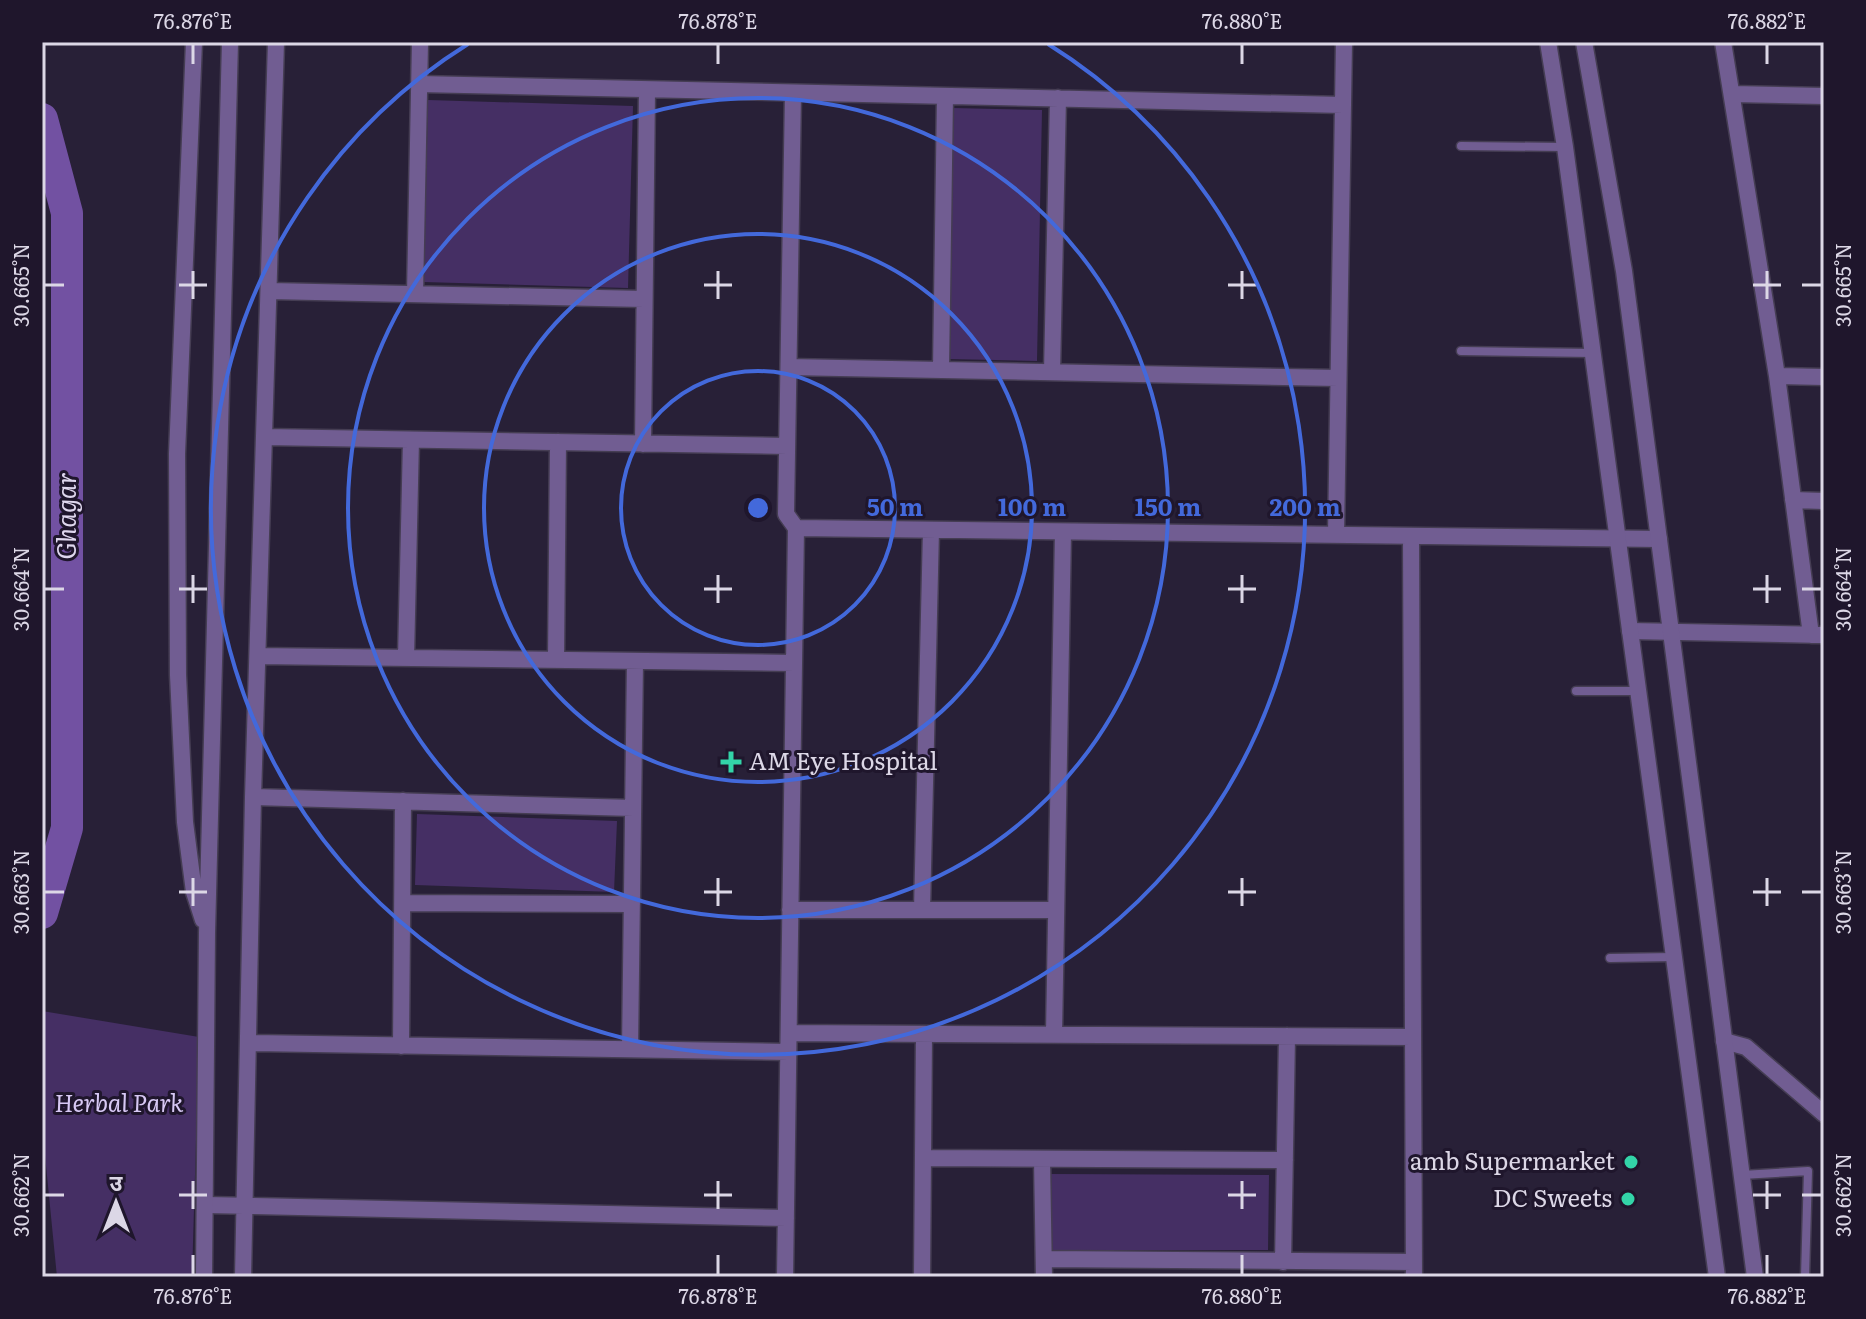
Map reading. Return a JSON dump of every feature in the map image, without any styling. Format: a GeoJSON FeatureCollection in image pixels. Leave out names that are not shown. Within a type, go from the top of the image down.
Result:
{"type":"FeatureCollection","features":[{"type":"Feature","properties":{"kind":"street"},"geometry":{"type":"LineString","coordinates":[[194,42],[177,454],[179,704],[188,854],[194,892],[207,933]]}},
{"type":"Feature","properties":{"kind":"street"},"geometry":{"type":"LineString","coordinates":[[204,1277],[207,933],[230,42]]}},
{"type":"Feature","properties":{"kind":"street"},"geometry":{"type":"LineString","coordinates":[[243,1277],[253,797],[276,42]]}},
{"type":"Feature","properties":{"kind":"street"},"geometry":{"type":"LineString","coordinates":[[415,294],[420,42]]}},
{"type":"Feature","properties":{"kind":"street"},"geometry":{"type":"LineString","coordinates":[[1336,535],[1344,42]]}},
{"type":"Feature","properties":{"kind":"street"},"geometry":{"type":"LineString","coordinates":[[1548,42],[1565,147],[1717,1277]]}},
{"type":"Feature","properties":{"kind":"street"},"geometry":{"type":"LineString","coordinates":[[1584,42],[1624,271],[1755,1277]]}},
{"type":"Feature","properties":{"kind":"street"},"geometry":{"type":"LineString","coordinates":[[1630,631],[1818,635],[1793,500],[1777,376],[1723,42]]}},
{"type":"Feature","properties":{"kind":"street"},"geometry":{"type":"LineString","coordinates":[[419,84],[1343,105]]}},
{"type":"Feature","properties":{"kind":"street"},"geometry":{"type":"LineString","coordinates":[[643,444],[647,90]]}},
{"type":"Feature","properties":{"kind":"street"},"geometry":{"type":"LineString","coordinates":[[785,1277],[796,528],[786,514],[793,93]]}},
{"type":"Feature","properties":{"kind":"street"},"geometry":{"type":"LineString","coordinates":[[1733,94],[1824,96]]}},
{"type":"Feature","properties":{"kind":"street"},"geometry":{"type":"LineString","coordinates":[[941,370],[945,96]]}},
{"type":"Feature","properties":{"kind":"street"},"geometry":{"type":"LineString","coordinates":[[1052,372],[1058,98]]}},
{"type":"Feature","properties":{"kind":"street"},"geometry":{"type":"LineString","coordinates":[[270,291],[644,299]]}},
{"type":"Feature","properties":{"kind":"street"},"geometry":{"type":"LineString","coordinates":[[789,367],[1338,378]]}},
{"type":"Feature","properties":{"kind":"street"},"geometry":{"type":"LineString","coordinates":[[1777,376],[1824,377]]}},
{"type":"Feature","properties":{"kind":"street"},"geometry":{"type":"LineString","coordinates":[[265,437],[787,446]]}},
{"type":"Feature","properties":{"kind":"street"},"geometry":{"type":"LineString","coordinates":[[406,658],[411,440]]}},
{"type":"Feature","properties":{"kind":"street"},"geometry":{"type":"LineString","coordinates":[[556,660],[558,442]]}},
{"type":"Feature","properties":{"kind":"street"},"geometry":{"type":"LineString","coordinates":[[1793,500],[1824,501]]}},
{"type":"Feature","properties":{"kind":"street"},"geometry":{"type":"LineString","coordinates":[[796,528],[1659,539]]}},
{"type":"Feature","properties":{"kind":"street"},"geometry":{"type":"LineString","coordinates":[[922,910],[931,530]]}},
{"type":"Feature","properties":{"kind":"street"},"geometry":{"type":"LineString","coordinates":[[1054,1034],[1063,532]]}},
{"type":"Feature","properties":{"kind":"street"},"geometry":{"type":"LineString","coordinates":[[1044,1259],[1283,1262],[1414,1270],[1411,536]]}},
{"type":"Feature","properties":{"kind":"street"},"geometry":{"type":"LineString","coordinates":[[258,656],[794,663]]}},
{"type":"Feature","properties":{"kind":"street"},"geometry":{"type":"LineString","coordinates":[[630,1049],[635,661]]}},
{"type":"Feature","properties":{"kind":"street"},"geometry":{"type":"LineString","coordinates":[[253,797],[633,808]]}},
{"type":"Feature","properties":{"kind":"street"},"geometry":{"type":"LineString","coordinates":[[401,1046],[403,801]]}},
{"type":"Feature","properties":{"kind":"street"},"geometry":{"type":"LineString","coordinates":[[403,903],[632,904]]}},
{"type":"Feature","properties":{"kind":"street"},"geometry":{"type":"LineString","coordinates":[[790,910],[1056,910]]}},
{"type":"Feature","properties":{"kind":"street"},"geometry":{"type":"LineString","coordinates":[[789,1033],[1413,1037]]}},
{"type":"Feature","properties":{"kind":"street"},"geometry":{"type":"LineString","coordinates":[[922,1277],[924,1034]]}},
{"type":"Feature","properties":{"kind":"street"},"geometry":{"type":"LineString","coordinates":[[1283,1262],[1287,1036]]}},
{"type":"Feature","properties":{"kind":"street"},"geometry":{"type":"LineString","coordinates":[[1724,1041],[1746,1047],[1824,1114]]}},
{"type":"Feature","properties":{"kind":"street"},"geometry":{"type":"LineString","coordinates":[[248,1043],[788,1052]]}},
{"type":"Feature","properties":{"kind":"street"},"geometry":{"type":"LineString","coordinates":[[923,1158],[1285,1160]]}},
{"type":"Feature","properties":{"kind":"street"},"geometry":{"type":"LineString","coordinates":[[1042,1160],[1044,1277]]}},
{"type":"Feature","properties":{"kind":"street"},"geometry":{"type":"LineString","coordinates":[[206,1205],[786,1218]]}},
{"type":"Feature","properties":{"kind":"lane"},"geometry":{"type":"LineString","coordinates":[[1461,146],[1565,147]]}},
{"type":"Feature","properties":{"kind":"lane"},"geometry":{"type":"LineString","coordinates":[[1461,351],[1593,353]]}},
{"type":"Feature","properties":{"kind":"lane"},"geometry":{"type":"LineString","coordinates":[[1576,691],[1638,691]]}},
{"type":"Feature","properties":{"kind":"lane"},"geometry":{"type":"LineString","coordinates":[[1610,958],[1674,957]]}},
{"type":"Feature","properties":{"kind":"lane"},"geometry":{"type":"LineString","coordinates":[[1742,1175],[1808,1171],[1805,1277]]}},
{"type":"Feature","properties":{"kind":"green space"},"geometry":{"type":"Polygon","coordinates":[[[428,100],[633,106],[628,288],[424,282],[428,100]]]}},
{"type":"Feature","properties":{"kind":"green space"},"geometry":{"type":"Polygon","coordinates":[[[953,108],[1042,110],[1037,361],[948,359],[953,108]]]}},
{"type":"Feature","properties":{"kind":"green space"},"geometry":{"type":"Polygon","coordinates":[[[417,814],[617,821],[614,892],[415,885],[417,814]]]}},
{"type":"Feature","properties":{"kind":"green space","name":"Herbal Park"},"geometry":{"type":"Polygon","coordinates":[[[42,1011],[199,1037],[192,1277],[57,1277],[42,1125],[42,1011]]]}},
{"type":"Feature","properties":{"kind":"green space"},"geometry":{"type":"Polygon","coordinates":[[[1051,1174],[1269,1175],[1268,1250],[1051,1250],[1051,1174]]]}},
{"type":"Feature","properties":{"kind":"waterway","name":"Ghagar"},"geometry":{"type":"LineString","coordinates":[[42,119],[67,213],[67,828],[42,913]]}},
{"type":"Feature","properties":{"kind":"place","name":"AM Eye Hospital"},"geometry":{"type":"Point","coordinates":[731,762]}},
{"type":"Feature","properties":{"kind":"place","name":"amb Supermarket"},"geometry":{"type":"Point","coordinates":[1631,1162]}},
{"type":"Feature","properties":{"kind":"place","name":"DC Sweets"},"geometry":{"type":"Point","coordinates":[1628,1199]}}]}
